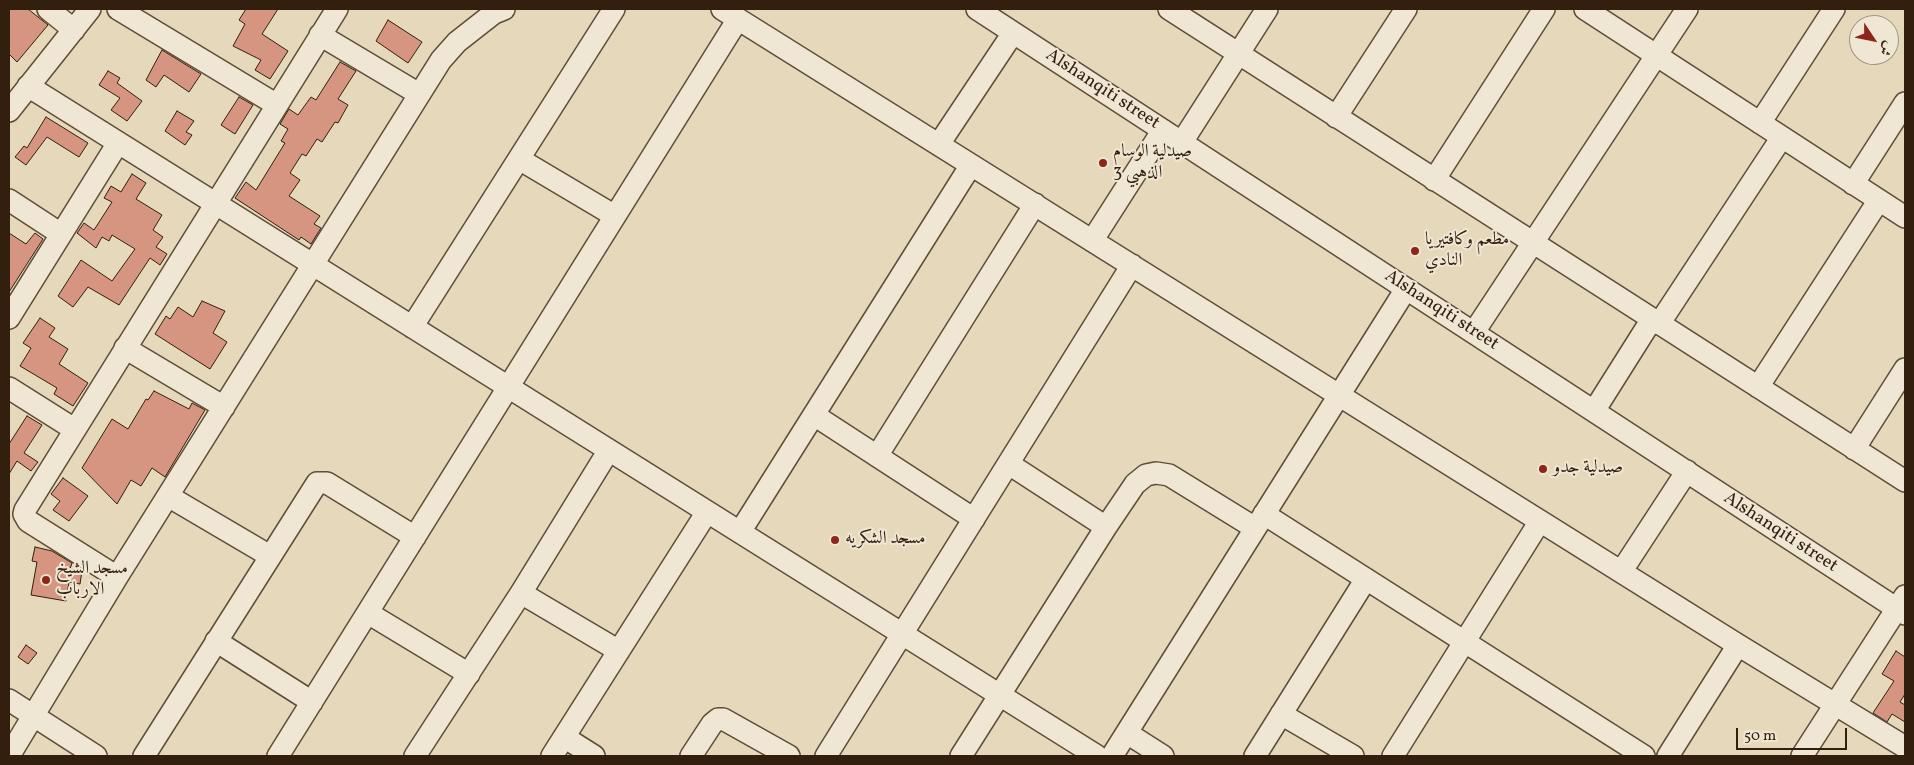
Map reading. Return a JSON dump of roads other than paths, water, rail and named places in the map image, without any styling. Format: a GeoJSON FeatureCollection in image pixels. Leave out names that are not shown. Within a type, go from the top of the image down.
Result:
{"type":"FeatureCollection","features":[{"type":"Feature","properties":{"kind":"street"},"geometry":{"type":"LineString","coordinates":[[48,9],[74,30]]}},
{"type":"Feature","properties":{"kind":"street"},"geometry":{"type":"LineString","coordinates":[[9,111],[90,9]]}},
{"type":"Feature","properties":{"kind":"street"},"geometry":{"type":"LineString","coordinates":[[118,9],[277,105]]}},
{"type":"Feature","properties":{"kind":"street"},"geometry":{"type":"LineString","coordinates":[[117,577],[28,521],[24,514],[74,429],[336,9]]}},
{"type":"Feature","properties":{"kind":"street"},"geometry":{"type":"LineString","coordinates":[[9,756],[117,577],[419,94],[457,42],[494,13],[504,9]]}},
{"type":"Feature","properties":{"kind":"street","name":"Alshanqiti street"},"geometry":{"type":"LineString","coordinates":[[977,9],[1687,472],[1902,606]]}},
{"type":"Feature","properties":{"kind":"street"},"geometry":{"type":"LineString","coordinates":[[1169,9],[1905,481]]}},
{"type":"Feature","properties":{"kind":"street"},"geometry":{"type":"LineString","coordinates":[[1182,142],[1268,9]]}},
{"type":"Feature","properties":{"kind":"street"},"geometry":{"type":"LineString","coordinates":[[1336,117],[1406,9]]}},
{"type":"Feature","properties":{"kind":"street"},"geometry":{"type":"LineString","coordinates":[[1434,180],[1544,9]]}},
{"type":"Feature","properties":{"kind":"street"},"geometry":{"type":"LineString","coordinates":[[1585,9],[1905,217]]}},
{"type":"Feature","properties":{"kind":"street"},"geometry":{"type":"LineString","coordinates":[[1474,332],[1534,244],[1687,9]]}},
{"type":"Feature","properties":{"kind":"street"},"geometry":{"type":"LineString","coordinates":[[1760,123],[1834,9]]}},
{"type":"Feature","properties":{"kind":"street"},"geometry":{"type":"LineString","coordinates":[[412,327],[519,159],[609,10]]}},
{"type":"Feature","properties":{"kind":"street"},"geometry":{"type":"LineString","coordinates":[[278,756],[615,216],[730,14],[1738,645],[1905,747]]}},
{"type":"Feature","properties":{"kind":"street"},"geometry":{"type":"LineString","coordinates":[[939,144],[1013,32]]}},
{"type":"Feature","properties":{"kind":"street"},"geometry":{"type":"LineString","coordinates":[[320,35],[419,94]]}},
{"type":"Feature","properties":{"kind":"street"},"geometry":{"type":"LineString","coordinates":[[28,86],[1097,756]]}},
{"type":"Feature","properties":{"kind":"street"},"geometry":{"type":"LineString","coordinates":[[1853,184],[1905,103]]}},
{"type":"Feature","properties":{"kind":"street"},"geometry":{"type":"LineString","coordinates":[[1092,241],[1163,130]]}},
{"type":"Feature","properties":{"kind":"street"},"geometry":{"type":"LineString","coordinates":[[1594,411],[1782,137]]}},
{"type":"Feature","properties":{"kind":"street"},"geometry":{"type":"LineString","coordinates":[[9,318],[118,142]]}},
{"type":"Feature","properties":{"kind":"street"},"geometry":{"type":"LineString","coordinates":[[519,159],[615,216]]}},
{"type":"Feature","properties":{"kind":"street"},"geometry":{"type":"LineString","coordinates":[[740,532],[971,165]]}},
{"type":"Feature","properties":{"kind":"street"},"geometry":{"type":"LineString","coordinates":[[9,200],[61,234]]}},
{"type":"Feature","properties":{"kind":"street"},"geometry":{"type":"LineString","coordinates":[[1758,387],[1879,200]]}},
{"type":"Feature","properties":{"kind":"street"},"geometry":{"type":"LineString","coordinates":[[877,456],[1034,204]]}},
{"type":"Feature","properties":{"kind":"street"},"geometry":{"type":"LineString","coordinates":[[826,756],[1132,265]]}},
{"type":"Feature","properties":{"kind":"street"},"geometry":{"type":"LineString","coordinates":[[1112,756],[1406,289]]}},
{"type":"Feature","properties":{"kind":"street"},"geometry":{"type":"LineString","coordinates":[[125,348],[224,407]]}},
{"type":"Feature","properties":{"kind":"street"},"geometry":{"type":"LineString","coordinates":[[1854,449],[1905,369]]}},
{"type":"Feature","properties":{"kind":"street"},"geometry":{"type":"LineString","coordinates":[[9,388],[74,429]]}},
{"type":"Feature","properties":{"kind":"street"},"geometry":{"type":"LineString","coordinates":[[814,415],[974,519]]}},
{"type":"Feature","properties":{"kind":"street"},"geometry":{"type":"LineString","coordinates":[[416,756],[521,593],[609,450]]}},
{"type":"Feature","properties":{"kind":"street"},"geometry":{"type":"LineString","coordinates":[[1009,464],[1106,527]]}},
{"type":"Feature","properties":{"kind":"street"},"geometry":{"type":"LineString","coordinates":[[1621,572],[1687,472]]}},
{"type":"Feature","properties":{"kind":"street"},"geometry":{"type":"LineString","coordinates":[[962,756],[1106,527],[1136,484],[1146,474],[1156,473],[1169,475],[1366,578],[1644,756]]}},
{"type":"Feature","properties":{"kind":"street"},"geometry":{"type":"LineString","coordinates":[[144,756],[312,487],[322,482],[415,537]]}},
{"type":"Feature","properties":{"kind":"street"},"geometry":{"type":"LineString","coordinates":[[168,496],[270,556]]}},
{"type":"Feature","properties":{"kind":"street"},"geometry":{"type":"LineString","coordinates":[[552,756],[707,512]]}},
{"type":"Feature","properties":{"kind":"street"},"geometry":{"type":"LineString","coordinates":[[1393,756],[1540,521]]}},
{"type":"Feature","properties":{"kind":"street"},"geometry":{"type":"LineString","coordinates":[[1255,756],[1366,578]]}},
{"type":"Feature","properties":{"kind":"street"},"geometry":{"type":"LineString","coordinates":[[521,593],[620,651]]}},
{"type":"Feature","properties":{"kind":"street"},"geometry":{"type":"LineString","coordinates":[[1802,756],[1834,704],[1902,606]]}},
{"type":"Feature","properties":{"kind":"street"},"geometry":{"type":"LineString","coordinates":[[368,613],[469,674]]}},
{"type":"Feature","properties":{"kind":"street"},"geometry":{"type":"LineString","coordinates":[[216,641],[312,702]]}},
{"type":"Feature","properties":{"kind":"street"},"geometry":{"type":"LineString","coordinates":[[1668,756],[1738,645]]}},
{"type":"Feature","properties":{"kind":"street"},"geometry":{"type":"LineString","coordinates":[[9,700],[96,756]]}},
{"type":"Feature","properties":{"kind":"street"},"geometry":{"type":"LineString","coordinates":[[1282,714],[1353,756]]}},
{"type":"Feature","properties":{"kind":"street"},"geometry":{"type":"LineString","coordinates":[[690,756],[712,724],[718,719],[723,719],[728,720],[789,756]]}},
{"type":"Feature","properties":{"kind":"street"},"geometry":{"type":"LineString","coordinates":[[1127,733],[1163,756]]}},
{"type":"Feature","properties":{"kind":"street"},"geometry":{"type":"LineString","coordinates":[[564,737],[594,756]]}},
{"type":"Feature","properties":{"kind":"place","name":"صيدلية الوسام الذهبي 3"},"geometry":{"type":"Point","coordinates":[1103,163]}},
{"type":"Feature","properties":{"kind":"place","name":"مطعم وكافتيريا النادي"},"geometry":{"type":"Point","coordinates":[1415,251]}},
{"type":"Feature","properties":{"kind":"place","name":"صيدلية جدو"},"geometry":{"type":"Point","coordinates":[1543,469]}},
{"type":"Feature","properties":{"kind":"place","name":"مسجد الشكريه"},"geometry":{"type":"Point","coordinates":[835,540]}},
{"type":"Feature","properties":{"kind":"place","name":"مسجد الشيخ الارباب"},"geometry":{"type":"Point","coordinates":[46,580]}}]}
